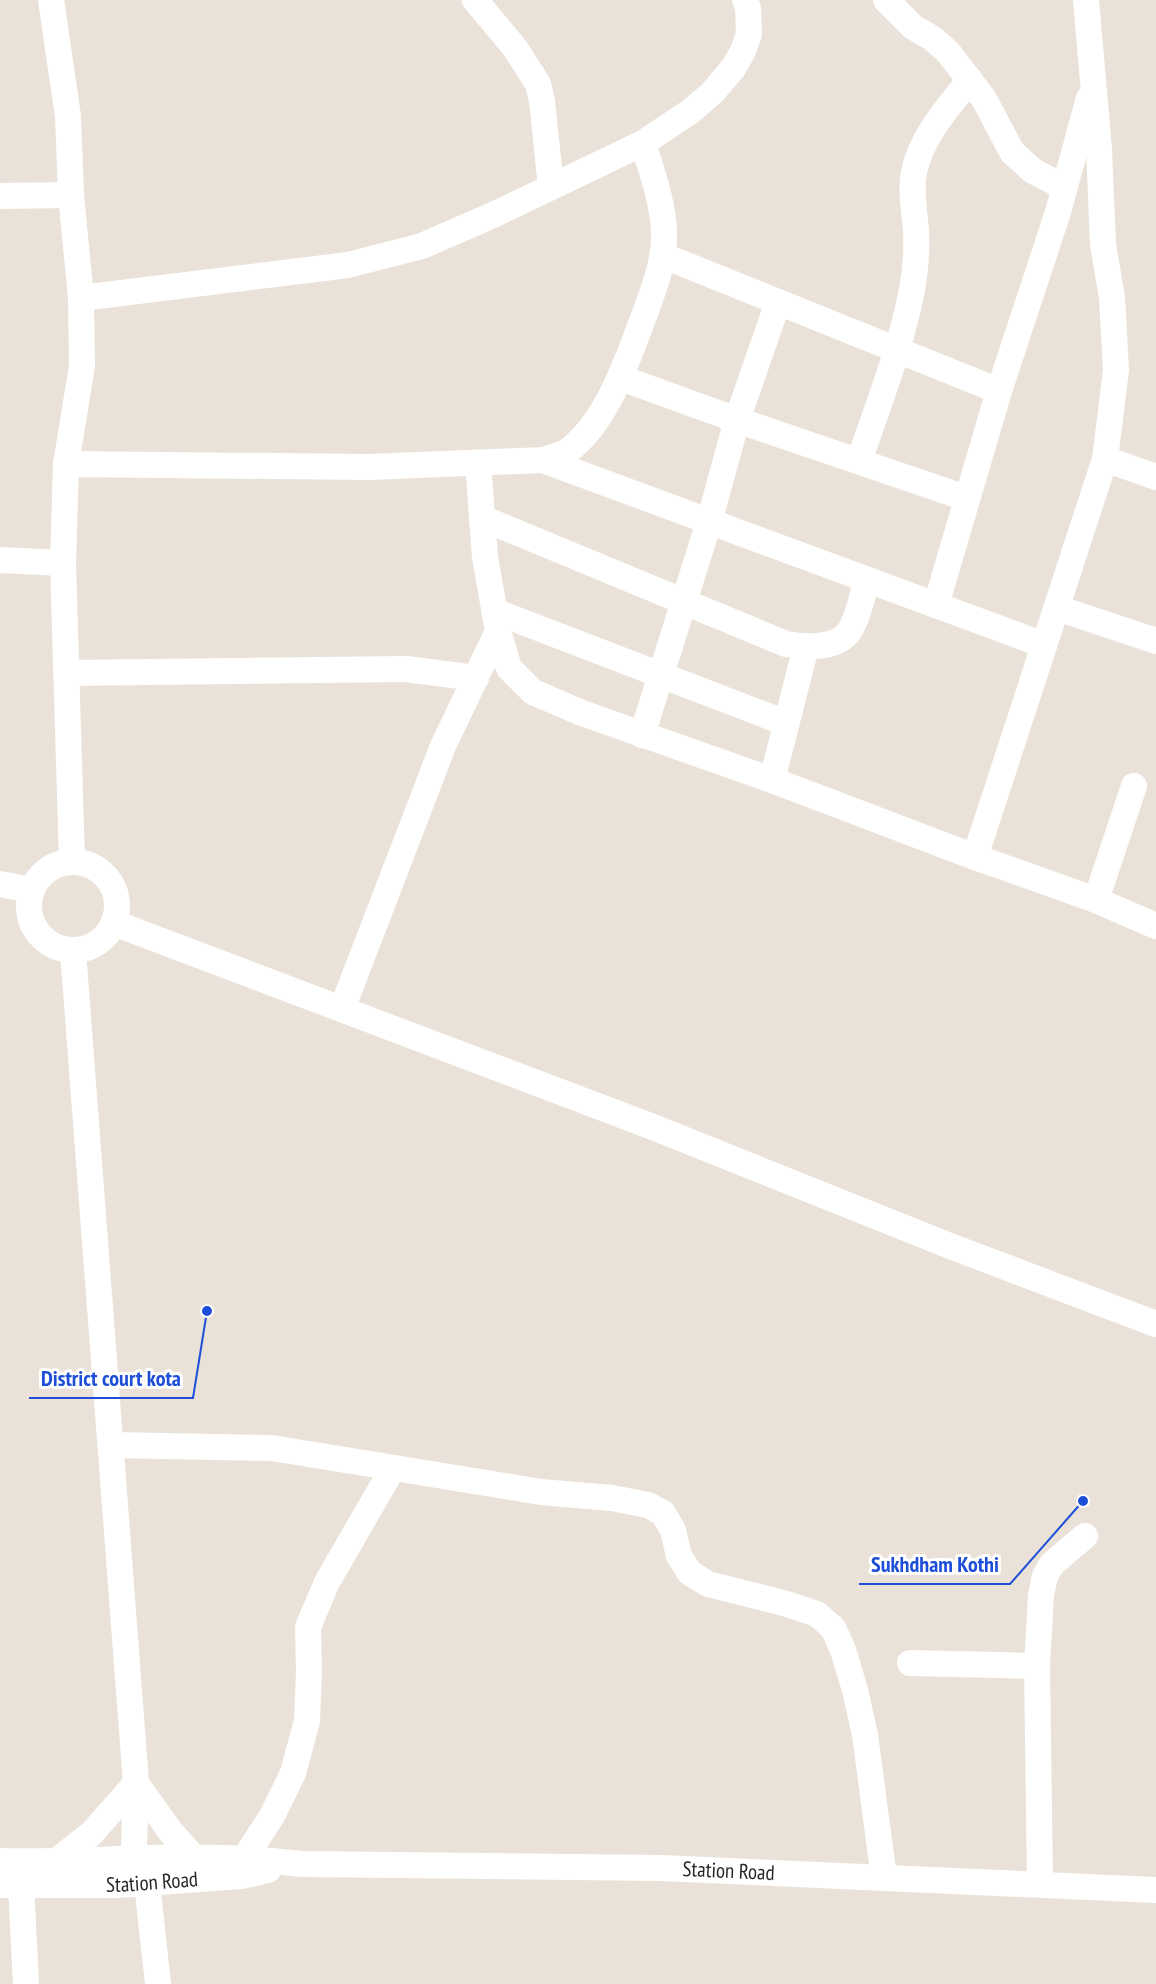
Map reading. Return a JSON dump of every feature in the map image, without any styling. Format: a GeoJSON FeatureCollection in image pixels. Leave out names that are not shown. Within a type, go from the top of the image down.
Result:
{"type":"FeatureCollection","features":[{"type":"Feature","properties":{"kind":"street"},"geometry":{"type":"LineString","coordinates":[[51,0],[68,116],[71,195],[81,298],[82,366],[66,464],[63,563],[72,862]]}},
{"type":"Feature","properties":{"kind":"street"},"geometry":{"type":"LineString","coordinates":[[475,0],[515,48],[538,84],[542,101],[551,187]]}},
{"type":"Feature","properties":{"kind":"street"},"geometry":{"type":"LineString","coordinates":[[81,298],[348,265],[422,246],[643,143],[698,105],[712,93],[734,67],[743,51],[748,34],[748,8],[745,0]]}},
{"type":"Feature","properties":{"kind":"street"},"geometry":{"type":"LineString","coordinates":[[886,0],[913,27],[932,38],[948,52],[984,99],[1012,152],[1033,171],[1064,187]]}},
{"type":"Feature","properties":{"kind":"street"},"geometry":{"type":"LineString","coordinates":[[975,857],[1105,459],[1116,370],[1112,298],[1103,244],[1099,149],[1086,0]]}},
{"type":"Feature","properties":{"kind":"street"},"geometry":{"type":"LineString","coordinates":[[859,461],[897,350],[911,294],[916,254],[912,203],[913,173],[923,145],[944,112],[970,80]]}},
{"type":"Feature","properties":{"kind":"street"},"geometry":{"type":"LineString","coordinates":[[936,605],[966,498],[1064,187],[1093,83]]}},
{"type":"Feature","properties":{"kind":"street"},"geometry":{"type":"LineString","coordinates":[[66,464],[369,467],[543,460],[567,451],[590,429],[621,378],[664,256],[664,231],[660,201],[643,143]]}},
{"type":"Feature","properties":{"kind":"street"},"geometry":{"type":"LineString","coordinates":[[0,196],[71,195]]}},
{"type":"Feature","properties":{"kind":"street"},"geometry":{"type":"LineString","coordinates":[[664,256],[999,391]]}},
{"type":"Feature","properties":{"kind":"street"},"geometry":{"type":"LineString","coordinates":[[642,735],[709,522],[737,420],[777,302]]}},
{"type":"Feature","properties":{"kind":"street"},"geometry":{"type":"LineString","coordinates":[[621,378],[966,498]]}},
{"type":"Feature","properties":{"kind":"street"},"geometry":{"type":"LineString","coordinates":[[1105,459],[1156,477]]}},
{"type":"Feature","properties":{"kind":"street"},"geometry":{"type":"LineString","coordinates":[[543,460],[1044,645]]}},
{"type":"Feature","properties":{"kind":"street"},"geometry":{"type":"LineString","coordinates":[[478,463],[485,557],[496,621],[509,668],[533,692],[582,713],[1096,900],[1156,926]]}},
{"type":"Feature","properties":{"kind":"street"},"geometry":{"type":"LineString","coordinates":[[482,519],[786,644],[806,647],[827,644],[845,637],[854,623],[867,580]]}},
{"type":"Feature","properties":{"kind":"street"},"geometry":{"type":"LineString","coordinates":[[0,560],[63,563]]}},
{"type":"Feature","properties":{"kind":"street"},"geometry":{"type":"LineString","coordinates":[[1057,608],[1156,641]]}},
{"type":"Feature","properties":{"kind":"street"},"geometry":{"type":"LineString","coordinates":[[496,621],[662,675],[786,723]]}},
{"type":"Feature","properties":{"kind":"street"},"geometry":{"type":"LineString","coordinates":[[342,1009],[444,746],[476,678],[496,621]]}},
{"type":"Feature","properties":{"kind":"street"},"geometry":{"type":"LineString","coordinates":[[771,780],[806,647]]}},
{"type":"Feature","properties":{"kind":"street"},"geometry":{"type":"LineString","coordinates":[[66,673],[406,669],[476,678]]}},
{"type":"Feature","properties":{"kind":"street"},"geometry":{"type":"LineString","coordinates":[[1096,900],[1134,786]]}},
{"type":"Feature","properties":{"kind":"street"},"geometry":{"type":"LineString","coordinates":[[72,862],[89,865],[104,875],[114,889],[117,906],[114,923],[104,938],[90,947],[73,951],[57,948],[42,938],[32,924],[29,907],[32,890],[41,875],[56,865],[72,862]]}},
{"type":"Feature","properties":{"kind":"street"},"geometry":{"type":"LineString","coordinates":[[0,884],[32,890]]}},
{"type":"Feature","properties":{"kind":"street"},"geometry":{"type":"LineString","coordinates":[[114,923],[653,1127],[950,1246],[1156,1324]]}},
{"type":"Feature","properties":{"kind":"street"},"geometry":{"type":"LineString","coordinates":[[73,951],[136,1783],[138,1875],[158,1984]]}},
{"type":"Feature","properties":{"kind":"street"},"geometry":{"type":"LineString","coordinates":[[111,1445],[272,1448],[541,1492],[612,1498],[648,1504],[663,1513],[673,1530],[679,1557],[690,1573],[708,1584],[817,1614],[832,1628],[843,1650],[865,1735],[884,1878]]}},
{"type":"Feature","properties":{"kind":"street"},"geometry":{"type":"LineString","coordinates":[[244,1859],[272,1816],[292,1773],[307,1721],[308,1627],[327,1582],[393,1468]]}},
{"type":"Feature","properties":{"kind":"street"},"geometry":{"type":"LineString","coordinates":[[1040,1884],[1037,1666],[1041,1595],[1045,1576],[1052,1563],[1085,1536]]}},
{"type":"Feature","properties":{"kind":"street"},"geometry":{"type":"LineString","coordinates":[[910,1663],[1037,1666]]}},
{"type":"Feature","properties":{"kind":"street"},"geometry":{"type":"LineString","coordinates":[[136,1783],[170,1831],[194,1858]]}},
{"type":"Feature","properties":{"kind":"street"},"geometry":{"type":"LineString","coordinates":[[54,1863],[92,1833],[136,1783]]}},
{"type":"Feature","properties":{"kind":"street","name":"Station Road"},"geometry":{"type":"LineString","coordinates":[[0,1862],[54,1863],[138,1875],[194,1858],[244,1859],[301,1864],[662,1868],[1156,1890]]}},
{"type":"Feature","properties":{"kind":"street","name":"Station Road"},"geometry":{"type":"LineString","coordinates":[[10,1885],[138,1875],[240,1876],[301,1864]]}},
{"type":"Feature","properties":{"kind":"street"},"geometry":{"type":"LineString","coordinates":[[10,1885],[26,1984]]}},
{"type":"Feature","properties":{"kind":"place","name":"District court kota"},"geometry":{"type":"Point","coordinates":[207,1311]}},
{"type":"Feature","properties":{"kind":"place","name":"Sukhdham Kothi"},"geometry":{"type":"Point","coordinates":[1083,1501]}}]}
